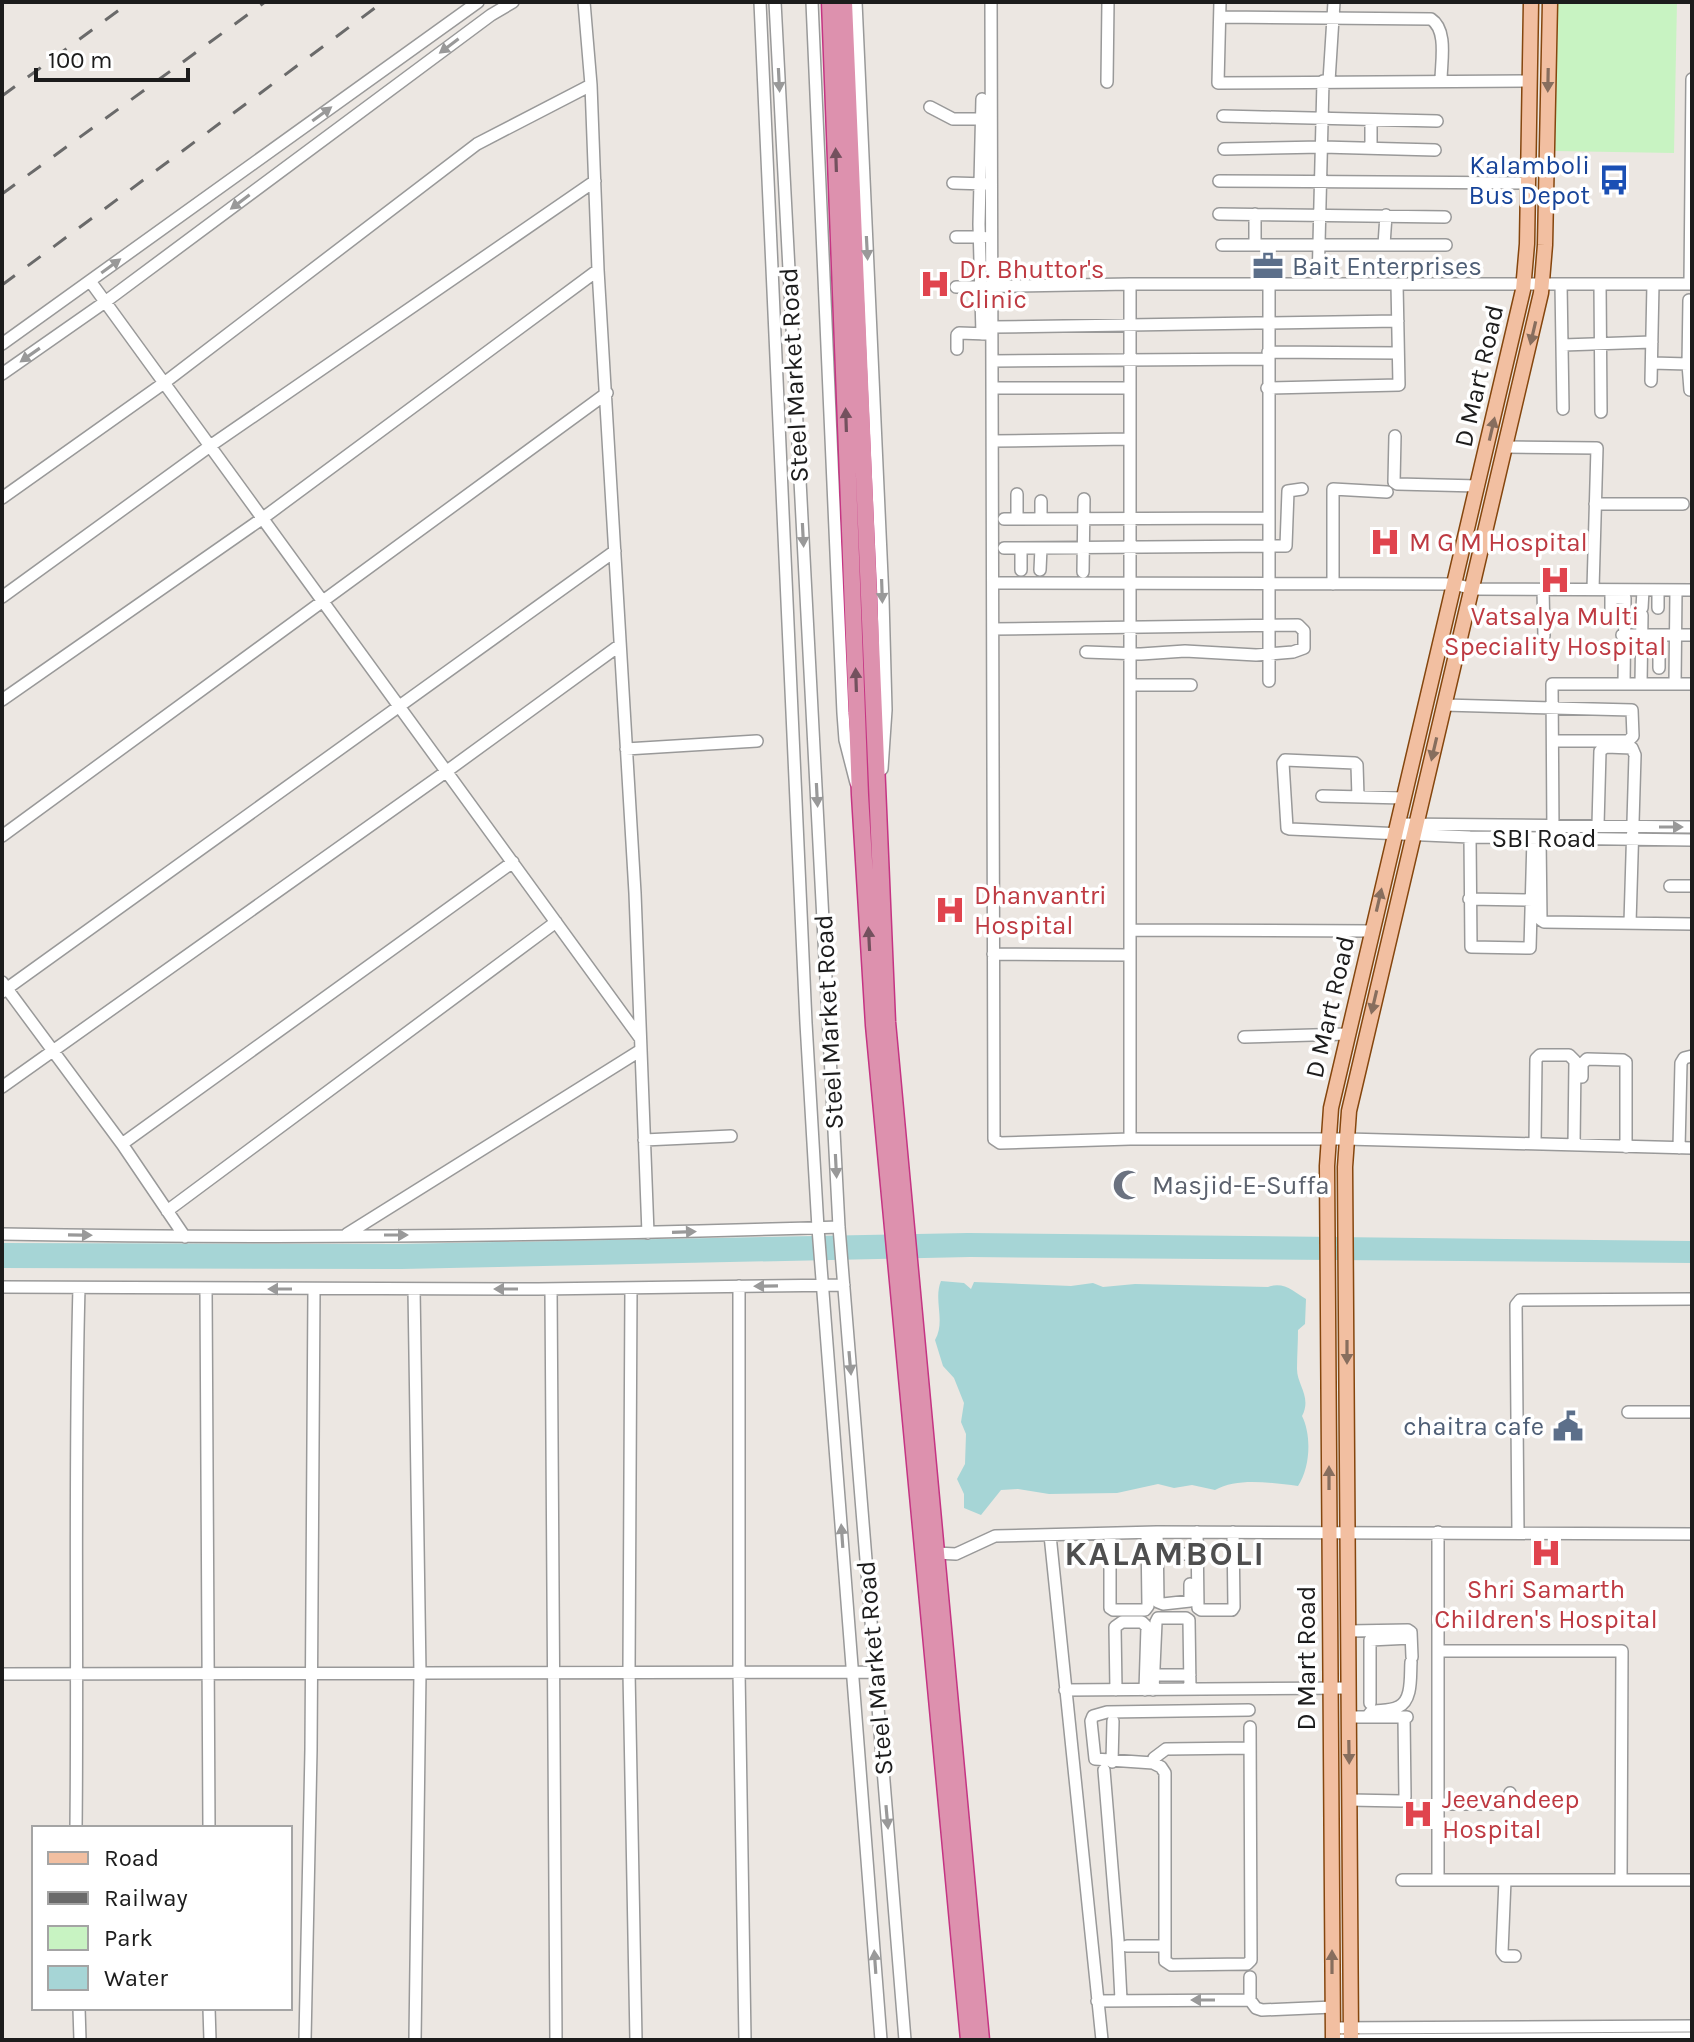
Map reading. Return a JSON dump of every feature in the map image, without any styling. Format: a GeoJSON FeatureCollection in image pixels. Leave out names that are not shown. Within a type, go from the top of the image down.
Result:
{"type":"FeatureCollection","features":[{"type":"Feature","properties":{"kind":"highway"},"geometry":{"type":"LineString","coordinates":[[830,2],[860,795],[874,1025],[898,1212]]}},
{"type":"Feature","properties":{"kind":"highway"},"geometry":{"type":"LineString","coordinates":[[844,2],[877,798],[898,1212],[969,2040]]}},
{"type":"Feature","properties":{"kind":"highway"},"geometry":{"type":"LineString","coordinates":[[905,1288],[936,1553],[981,2040]]}},
{"type":"Feature","properties":{"kind":"main road","name":"D Mart Road"},"geometry":{"type":"LineString","coordinates":[[1333,2036],[1328,1274],[1331,1108],[1523,284],[1531,2]]}},
{"type":"Feature","properties":{"kind":"main road","name":"D Mart Road"},"geometry":{"type":"LineString","coordinates":[[1351,2036],[1347,1139],[1356,1075],[1473,589],[1542,284],[1550,2]]}},
{"type":"Feature","properties":{"kind":"street"},"geometry":{"type":"LineString","coordinates":[[2,344],[478,2]]}},
{"type":"Feature","properties":{"kind":"street"},"geometry":{"type":"LineString","coordinates":[[2,374],[105,302],[491,15],[513,2]]}},
{"type":"Feature","properties":{"kind":"street"},"geometry":{"type":"LineString","coordinates":[[584,2],[626,749],[648,1233]]}},
{"type":"Feature","properties":{"kind":"street","name":"Steel Market Road"},"geometry":{"type":"LineString","coordinates":[[760,2],[818,1228],[881,2040]]}},
{"type":"Feature","properties":{"kind":"street","name":"Steel Market Road"},"geometry":{"type":"LineString","coordinates":[[775,2],[839,1227],[905,2040]]}},
{"type":"Feature","properties":{"kind":"street"},"geometry":{"type":"LineString","coordinates":[[812,2],[843,713],[850,766],[860,795]]}},
{"type":"Feature","properties":{"kind":"street"},"geometry":{"type":"LineString","coordinates":[[856,2],[886,710],[884,761],[877,798]]}},
{"type":"Feature","properties":{"kind":"street"},"geometry":{"type":"LineString","coordinates":[[986,287],[992,236],[986,184],[991,2]]}},
{"type":"Feature","properties":{"kind":"street"},"geometry":{"type":"LineString","coordinates":[[1107,82],[1108,2]]}},
{"type":"Feature","properties":{"kind":"street"},"geometry":{"type":"LineString","coordinates":[[1220,2],[1218,83],[1530,81]]}},
{"type":"Feature","properties":{"kind":"street"},"geometry":{"type":"LineString","coordinates":[[1318,284],[1323,117],[1334,2]]}},
{"type":"Feature","properties":{"kind":"street"},"geometry":{"type":"LineString","coordinates":[[1220,17],[1431,19],[1439,24],[1441,32],[1441,81]]}},
{"type":"Feature","properties":{"kind":"street"},"geometry":{"type":"LineString","coordinates":[[956,287],[1691,284],[1692,79]]}},
{"type":"Feature","properties":{"kind":"street"},"geometry":{"type":"LineString","coordinates":[[2,498],[164,383],[477,144],[591,85]]}},
{"type":"Feature","properties":{"kind":"street"},"geometry":{"type":"LineString","coordinates":[[982,99],[986,119]]}},
{"type":"Feature","properties":{"kind":"street"},"geometry":{"type":"LineString","coordinates":[[930,107],[953,119],[986,119]]}},
{"type":"Feature","properties":{"kind":"street"},"geometry":{"type":"LineString","coordinates":[[1223,116],[1437,121]]}},
{"type":"Feature","properties":{"kind":"street"},"geometry":{"type":"LineString","coordinates":[[1371,120],[1371,148]]}},
{"type":"Feature","properties":{"kind":"street"},"geometry":{"type":"LineString","coordinates":[[767,144],[782,143]]}},
{"type":"Feature","properties":{"kind":"street"},"geometry":{"type":"LineString","coordinates":[[1224,149],[1322,147],[1435,150]]}},
{"type":"Feature","properties":{"kind":"street"},"geometry":{"type":"LineString","coordinates":[[1529,152],[1547,152]]}},
{"type":"Feature","properties":{"kind":"street"},"geometry":{"type":"LineString","coordinates":[[2,597],[210,446],[595,181]]}},
{"type":"Feature","properties":{"kind":"street"},"geometry":{"type":"LineString","coordinates":[[1219,181],[1528,183]]}},
{"type":"Feature","properties":{"kind":"street"},"geometry":{"type":"LineString","coordinates":[[953,183],[986,184]]}},
{"type":"Feature","properties":{"kind":"street"},"geometry":{"type":"LineString","coordinates":[[986,184],[979,236],[993,388],[994,1139],[1000,1143],[1130,1139],[1347,1139],[1686,1148],[1681,1063],[1684,1058],[1692,1056]]}},
{"type":"Feature","properties":{"kind":"street"},"geometry":{"type":"LineString","coordinates":[[1219,214],[1445,217]]}},
{"type":"Feature","properties":{"kind":"street"},"geometry":{"type":"LineString","coordinates":[[1255,214],[1255,245]]}},
{"type":"Feature","properties":{"kind":"street"},"geometry":{"type":"LineString","coordinates":[[1384,245],[1386,215]]}},
{"type":"Feature","properties":{"kind":"street"},"geometry":{"type":"LineString","coordinates":[[956,237],[992,236]]}},
{"type":"Feature","properties":{"kind":"street"},"geometry":{"type":"LineString","coordinates":[[1222,245],[1446,245]]}},
{"type":"Feature","properties":{"kind":"street"},"geometry":{"type":"LineString","coordinates":[[2,700],[263,518],[598,270]]}},
{"type":"Feature","properties":{"kind":"street"},"geometry":{"type":"LineString","coordinates":[[90,281],[513,862],[640,1044]]}},
{"type":"Feature","properties":{"kind":"street"},"geometry":{"type":"LineString","coordinates":[[1130,284],[1130,1139]]}},
{"type":"Feature","properties":{"kind":"street"},"geometry":{"type":"LineString","coordinates":[[1269,284],[1269,681]]}},
{"type":"Feature","properties":{"kind":"street"},"geometry":{"type":"LineString","coordinates":[[1267,388],[1399,385],[1397,284]]}},
{"type":"Feature","properties":{"kind":"street"},"geometry":{"type":"LineString","coordinates":[[1561,284],[1563,409]]}},
{"type":"Feature","properties":{"kind":"street"},"geometry":{"type":"LineString","coordinates":[[1600,284],[1601,412]]}},
{"type":"Feature","properties":{"kind":"street"},"geometry":{"type":"LineString","coordinates":[[1651,381],[1653,284]]}},
{"type":"Feature","properties":{"kind":"street"},"geometry":{"type":"LineString","coordinates":[[774,298],[790,297]]}},
{"type":"Feature","properties":{"kind":"street"},"geometry":{"type":"LineString","coordinates":[[1689,300],[1690,390]]}},
{"type":"Feature","properties":{"kind":"street"},"geometry":{"type":"LineString","coordinates":[[957,349],[959,333],[1130,324],[1398,321]]}},
{"type":"Feature","properties":{"kind":"street"},"geometry":{"type":"LineString","coordinates":[[1563,345],[1652,342]]}},
{"type":"Feature","properties":{"kind":"street"},"geometry":{"type":"LineString","coordinates":[[992,361],[1398,353]]}},
{"type":"Feature","properties":{"kind":"street"},"geometry":{"type":"LineString","coordinates":[[777,360],[794,359]]}},
{"type":"Feature","properties":{"kind":"street"},"geometry":{"type":"LineString","coordinates":[[1652,363],[1688,364]]}},
{"type":"Feature","properties":{"kind":"street"},"geometry":{"type":"LineString","coordinates":[[993,388],[1130,388]]}},
{"type":"Feature","properties":{"kind":"street"},"geometry":{"type":"LineString","coordinates":[[2,836],[607,393]]}},
{"type":"Feature","properties":{"kind":"street"},"geometry":{"type":"LineString","coordinates":[[1395,436],[1394,482],[1397,484],[1478,486]]}},
{"type":"Feature","properties":{"kind":"street"},"geometry":{"type":"LineString","coordinates":[[993,441],[1130,439]]}},
{"type":"Feature","properties":{"kind":"street"},"geometry":{"type":"LineString","coordinates":[[1506,447],[1597,448],[1593,589]]}},
{"type":"Feature","properties":{"kind":"street"},"geometry":{"type":"LineString","coordinates":[[1004,548],[1286,546],[1288,491],[1302,489]]}},
{"type":"Feature","properties":{"kind":"street"},"geometry":{"type":"LineString","coordinates":[[1333,584],[1333,489],[1387,492]]}},
{"type":"Feature","properties":{"kind":"street"},"geometry":{"type":"LineString","coordinates":[[1017,494],[1017,519]]}},
{"type":"Feature","properties":{"kind":"street"},"geometry":{"type":"LineString","coordinates":[[1083,572],[1084,499]]}},
{"type":"Feature","properties":{"kind":"street"},"geometry":{"type":"LineString","coordinates":[[1041,501],[1041,519]]}},
{"type":"Feature","properties":{"kind":"street"},"geometry":{"type":"LineString","coordinates":[[1595,504],[1683,504]]}},
{"type":"Feature","properties":{"kind":"street"},"geometry":{"type":"LineString","coordinates":[[1004,519],[1268,518]]}},
{"type":"Feature","properties":{"kind":"street"},"geometry":{"type":"LineString","coordinates":[[1021,548],[1021,570]]}},
{"type":"Feature","properties":{"kind":"street"},"geometry":{"type":"LineString","coordinates":[[1040,570],[1041,548]]}},
{"type":"Feature","properties":{"kind":"street"},"geometry":{"type":"LineString","coordinates":[[185,1237],[122,1144],[4,988],[615,551]]}},
{"type":"Feature","properties":{"kind":"street"},"geometry":{"type":"LineString","coordinates":[[993,583],[1454,584],[1473,589],[1593,589],[1656,599],[1692,598]]}},
{"type":"Feature","properties":{"kind":"street"},"geometry":{"type":"LineString","coordinates":[[1543,589],[1544,636]]}},
{"type":"Feature","properties":{"kind":"street"},"geometry":{"type":"LineString","coordinates":[[1656,599],[1692,590]]}},
{"type":"Feature","properties":{"kind":"street"},"geometry":{"type":"LineString","coordinates":[[1611,593],[1611,611]]}},
{"type":"Feature","properties":{"kind":"street"},"geometry":{"type":"LineString","coordinates":[[1611,593],[1625,598],[1624,684]]}},
{"type":"Feature","properties":{"kind":"street"},"geometry":{"type":"LineString","coordinates":[[1641,684],[1642,634],[1656,599]]}},
{"type":"Feature","properties":{"kind":"street"},"geometry":{"type":"LineString","coordinates":[[1656,599],[1675,635],[1675,684]]}},
{"type":"Feature","properties":{"kind":"street"},"geometry":{"type":"LineString","coordinates":[[993,629],[1298,625],[1304,631],[1302,650],[1269,654],[1086,652]]}},
{"type":"Feature","properties":{"kind":"street"},"geometry":{"type":"LineString","coordinates":[[1624,635],[1692,635]]}},
{"type":"Feature","properties":{"kind":"street"},"geometry":{"type":"LineString","coordinates":[[1659,635],[1659,668]]}},
{"type":"Feature","properties":{"kind":"street"},"geometry":{"type":"LineString","coordinates":[[2,1087],[620,645]]}},
{"type":"Feature","properties":{"kind":"street"},"geometry":{"type":"LineString","coordinates":[[1692,675],[1692,684],[1552,684],[1553,741],[1541,920],[1692,924]]}},
{"type":"Feature","properties":{"kind":"street"},"geometry":{"type":"LineString","coordinates":[[1130,685],[1191,685]]}},
{"type":"Feature","properties":{"kind":"street"},"geometry":{"type":"LineString","coordinates":[[1444,705],[1629,708],[1633,712],[1633,736],[1628,741],[1553,741]]}},
{"type":"Feature","properties":{"kind":"street"},"geometry":{"type":"LineString","coordinates":[[794,736],[813,734]]}},
{"type":"Feature","properties":{"kind":"street"},"geometry":{"type":"LineString","coordinates":[[626,749],[757,741]]}},
{"type":"Feature","properties":{"kind":"street"},"geometry":{"type":"LineString","coordinates":[[1598,825],[1600,751],[1606,747],[1632,748],[1635,755],[1630,923]]}},
{"type":"Feature","properties":{"kind":"street","name":"SBI Road"},"geometry":{"type":"LineString","coordinates":[[1358,797],[1355,763],[1285,760],[1283,763],[1287,828],[1396,828],[1545,834],[1692,827]]}},
{"type":"Feature","properties":{"kind":"street"},"geometry":{"type":"LineString","coordinates":[[1322,796],[1404,798]]}},
{"type":"Feature","properties":{"kind":"street","name":"SBI Road"},"geometry":{"type":"LineString","coordinates":[[1415,829],[1470,837],[1496,831],[1545,834],[1598,825],[1692,840]]}},
{"type":"Feature","properties":{"kind":"street"},"geometry":{"type":"LineString","coordinates":[[1470,837],[1471,947],[1530,948],[1532,900],[1545,834]]}},
{"type":"Feature","properties":{"kind":"street"},"geometry":{"type":"LineString","coordinates":[[122,1144],[513,862]]}},
{"type":"Feature","properties":{"kind":"street"},"geometry":{"type":"LineString","coordinates":[[1670,886],[1692,886]]}},
{"type":"Feature","properties":{"kind":"street"},"geometry":{"type":"LineString","coordinates":[[1469,899],[1532,900]]}},
{"type":"Feature","properties":{"kind":"street"},"geometry":{"type":"LineString","coordinates":[[167,1211],[556,922]]}},
{"type":"Feature","properties":{"kind":"street"},"geometry":{"type":"LineString","coordinates":[[1130,930],[1372,931]]}},
{"type":"Feature","properties":{"kind":"street"},"geometry":{"type":"LineString","coordinates":[[993,954],[1130,955]]}},
{"type":"Feature","properties":{"kind":"street"},"geometry":{"type":"LineString","coordinates":[[1244,1037],[1347,1034]]}},
{"type":"Feature","properties":{"kind":"street"},"geometry":{"type":"LineString","coordinates":[[346,1235],[640,1044]]}},
{"type":"Feature","properties":{"kind":"street"},"geometry":{"type":"LineString","coordinates":[[1535,1144],[1536,1059],[1540,1055],[1569,1055],[1575,1061],[1578,1145]]}},
{"type":"Feature","properties":{"kind":"street"},"geometry":{"type":"LineString","coordinates":[[1578,1145],[1582,1064],[1587,1059],[1611,1059],[1623,1060],[1627,1066],[1626,1147]]}},
{"type":"Feature","properties":{"kind":"street"},"geometry":{"type":"LineString","coordinates":[[644,1140],[731,1136]]}},
{"type":"Feature","properties":{"kind":"street"},"geometry":{"type":"LineString","coordinates":[[2,1234],[185,1237],[648,1233],[839,1227]]}},
{"type":"Feature","properties":{"kind":"street"},"geometry":{"type":"LineString","coordinates":[[2,1287],[551,1289],[844,1285]]}},
{"type":"Feature","properties":{"kind":"street"},"geometry":{"type":"LineString","coordinates":[[739,1286],[739,1672],[745,2040]]}},
{"type":"Feature","properties":{"kind":"street"},"geometry":{"type":"LineString","coordinates":[[76,1826],[75,1433],[79,1288]]}},
{"type":"Feature","properties":{"kind":"street"},"geometry":{"type":"LineString","coordinates":[[631,1288],[629,1672],[636,2040]]}},
{"type":"Feature","properties":{"kind":"street"},"geometry":{"type":"LineString","coordinates":[[206,1289],[209,1826]]}},
{"type":"Feature","properties":{"kind":"street"},"geometry":{"type":"LineString","coordinates":[[305,2040],[312,1673],[314,1289]]}},
{"type":"Feature","properties":{"kind":"street"},"geometry":{"type":"LineString","coordinates":[[414,1289],[420,1673],[415,2040]]}},
{"type":"Feature","properties":{"kind":"street"},"geometry":{"type":"LineString","coordinates":[[551,1289],[556,2040]]}},
{"type":"Feature","properties":{"kind":"street"},"geometry":{"type":"LineString","coordinates":[[1518,1532],[1516,1305],[1520,1300],[1692,1299]]}},
{"type":"Feature","properties":{"kind":"street"},"geometry":{"type":"LineString","coordinates":[[1628,1412],[1692,1412]]}},
{"type":"Feature","properties":{"kind":"street"},"geometry":{"type":"LineString","coordinates":[[936,1553],[956,1554],[995,1536],[1152,1532],[1692,1534]]}},
{"type":"Feature","properties":{"kind":"street"},"geometry":{"type":"LineString","coordinates":[[1152,1532],[1158,1554],[1158,1602],[1163,1604],[1190,1601],[1194,1532]]}},
{"type":"Feature","properties":{"kind":"street"},"geometry":{"type":"LineString","coordinates":[[1110,1534],[1110,1608],[1145,1610],[1148,1606],[1152,1532]]}},
{"type":"Feature","properties":{"kind":"street"},"geometry":{"type":"LineString","coordinates":[[1194,1532],[1198,1608],[1232,1610],[1233,1532]]}},
{"type":"Feature","properties":{"kind":"street"},"geometry":{"type":"LineString","coordinates":[[1438,1532],[1438,1880]]}},
{"type":"Feature","properties":{"kind":"street"},"geometry":{"type":"LineString","coordinates":[[1050,1535],[1102,2040]]}},
{"type":"Feature","properties":{"kind":"street"},"geometry":{"type":"LineString","coordinates":[[1158,1554],[1191,1554]]}},
{"type":"Feature","properties":{"kind":"street"},"geometry":{"type":"LineString","coordinates":[[1149,1690],[1154,1675],[1158,1618],[1189,1620],[1190,1689]]}},
{"type":"Feature","properties":{"kind":"street"},"geometry":{"type":"LineString","coordinates":[[1116,1690],[1115,1627],[1122,1622],[1142,1622],[1147,1627],[1149,1690]]}},
{"type":"Feature","properties":{"kind":"street"},"geometry":{"type":"LineString","coordinates":[[1349,1631],[1411,1632],[1410,1687],[1404,1703],[1371,1712],[1367,1717]]}},
{"type":"Feature","properties":{"kind":"street"},"geometry":{"type":"LineString","coordinates":[[1370,1703],[1370,1640],[1411,1638]]}},
{"type":"Feature","properties":{"kind":"street"},"geometry":{"type":"LineString","coordinates":[[1439,1651],[1622,1651],[1621,1880]]}},
{"type":"Feature","properties":{"kind":"street"},"geometry":{"type":"LineString","coordinates":[[2,1674],[875,1672]]}},
{"type":"Feature","properties":{"kind":"street"},"geometry":{"type":"LineString","coordinates":[[1154,1675],[1190,1675]]}},
{"type":"Feature","properties":{"kind":"street"},"geometry":{"type":"LineString","coordinates":[[1065,1690],[1349,1688]]}},
{"type":"Feature","properties":{"kind":"street"},"geometry":{"type":"LineString","coordinates":[[1249,1689],[1251,1960],[1247,1964],[1171,1965],[1165,1961],[1165,1773],[1153,1763],[1108,1766],[1095,1759],[1091,1721],[1097,1714],[1249,1719]]}},
{"type":"Feature","properties":{"kind":"street"},"geometry":{"type":"LineString","coordinates":[[1349,1717],[1405,1717],[1405,1797],[1402,1801],[1350,1800]]}},
{"type":"Feature","properties":{"kind":"street"},"geometry":{"type":"LineString","coordinates":[[1113,1721],[1108,1766],[1121,2000]]}},
{"type":"Feature","properties":{"kind":"street"},"geometry":{"type":"LineString","coordinates":[[1153,1763],[1158,1753],[1166,1749],[1250,1748]]}},
{"type":"Feature","properties":{"kind":"street"},"geometry":{"type":"LineString","coordinates":[[1072,1763],[1092,1763]]}},
{"type":"Feature","properties":{"kind":"street"},"geometry":{"type":"LineString","coordinates":[[1438,1804],[1508,1804],[1510,1793]]}},
{"type":"Feature","properties":{"kind":"street"},"geometry":{"type":"LineString","coordinates":[[1402,1880],[1692,1880]]}},
{"type":"Feature","properties":{"kind":"street"},"geometry":{"type":"LineString","coordinates":[[1505,1880],[1502,1952],[1505,1956],[1515,1956]]}},
{"type":"Feature","properties":{"kind":"street"},"geometry":{"type":"LineString","coordinates":[[1127,1946],[1165,1946]]}},
{"type":"Feature","properties":{"kind":"street"},"geometry":{"type":"LineString","coordinates":[[1250,1977],[1250,2000],[1256,2008],[1333,2007]]}},
{"type":"Feature","properties":{"kind":"street"},"geometry":{"type":"LineString","coordinates":[[1097,2001],[1250,2000]]}},
{"type":"Feature","properties":{"kind":"street"},"geometry":{"type":"LineString","coordinates":[[79,2010],[80,2040]]}},
{"type":"Feature","properties":{"kind":"street"},"geometry":{"type":"LineString","coordinates":[[209,2010],[210,2040]]}},
{"type":"Feature","properties":{"kind":"street"},"geometry":{"type":"LineString","coordinates":[[1581,2035],[1692,2026]]}},
{"type":"Feature","properties":{"kind":"street"},"geometry":{"type":"LineString","coordinates":[[1333,2036],[1692,2038]]}},
{"type":"Feature","properties":{"kind":"green space"},"geometry":{"type":"Polygon","coordinates":[[[1558,2],[1677,2],[1674,153],[1555,151],[1558,2]]]}},
{"type":"Feature","properties":{"kind":"water"},"geometry":{"type":"Polygon","coordinates":[[[968,1233],[1692,1241],[1692,1263],[970,1257],[401,1269],[2,1268],[2,1243],[398,1244],[968,1233]]]}},
{"type":"Feature","properties":{"kind":"water"},"geometry":{"type":"Polygon","coordinates":[[[941,1281],[964,1283],[971,1289],[974,1282],[1071,1286],[1093,1283],[1103,1287],[1135,1284],[1284,1286],[1306,1299],[1305,1324],[1298,1330],[1297,1369],[1305,1397],[1302,1416],[1308,1452],[1302,1479],[1298,1486],[1244,1482],[1215,1490],[1192,1485],[1174,1488],[1158,1484],[1117,1493],[1049,1494],[1018,1489],[1001,1490],[981,1515],[964,1508],[964,1494],[957,1479],[965,1464],[966,1434],[961,1422],[964,1403],[954,1378],[943,1366],[935,1340],[939,1325],[941,1281]]]}},
{"type":"Feature","properties":{"kind":"railway"},"geometry":{"type":"LineString","coordinates":[[2,96],[130,2]]}},
{"type":"Feature","properties":{"kind":"railway"},"geometry":{"type":"LineString","coordinates":[[2,194],[265,2]]}},
{"type":"Feature","properties":{"kind":"railway"},"geometry":{"type":"LineString","coordinates":[[2,285],[383,2]]}},
{"type":"Feature","properties":{"kind":"place","name":"Kalamboli Bus Depot"},"geometry":{"type":"Point","coordinates":[1614,180]}},
{"type":"Feature","properties":{"kind":"place","name":"Bait Enterprises"},"geometry":{"type":"Point","coordinates":[1268,266]}},
{"type":"Feature","properties":{"kind":"place","name":"Dr. Bhuttor's Clinic"},"geometry":{"type":"Point","coordinates":[935,284]}},
{"type":"Feature","properties":{"kind":"place","name":"M G M Hospital"},"geometry":{"type":"Point","coordinates":[1385,542]}},
{"type":"Feature","properties":{"kind":"place","name":"Vatsalya Multi Speciality Hospital"},"geometry":{"type":"Point","coordinates":[1555,580]}},
{"type":"Feature","properties":{"kind":"place","name":"Dhanvantri Hospital"},"geometry":{"type":"Point","coordinates":[950,910]}},
{"type":"Feature","properties":{"kind":"place","name":"Masjid-E-Suffa"},"geometry":{"type":"Point","coordinates":[1128,1185]}},
{"type":"Feature","properties":{"kind":"place","name":"chaitra cafe"},"geometry":{"type":"Point","coordinates":[1568,1426]}},
{"type":"Feature","properties":{"kind":"place","name":"Shri Samarth Children's Hospital"},"geometry":{"type":"Point","coordinates":[1546,1553]}},
{"type":"Feature","properties":{"kind":"place","name":"Jeevandeep Hospital"},"geometry":{"type":"Point","coordinates":[1418,1814]}},
{"type":"Feature","properties":{"kind":"district","name":"KALAMBOLI"},"geometry":{"type":"Point","coordinates":[1165,1554]}}]}
